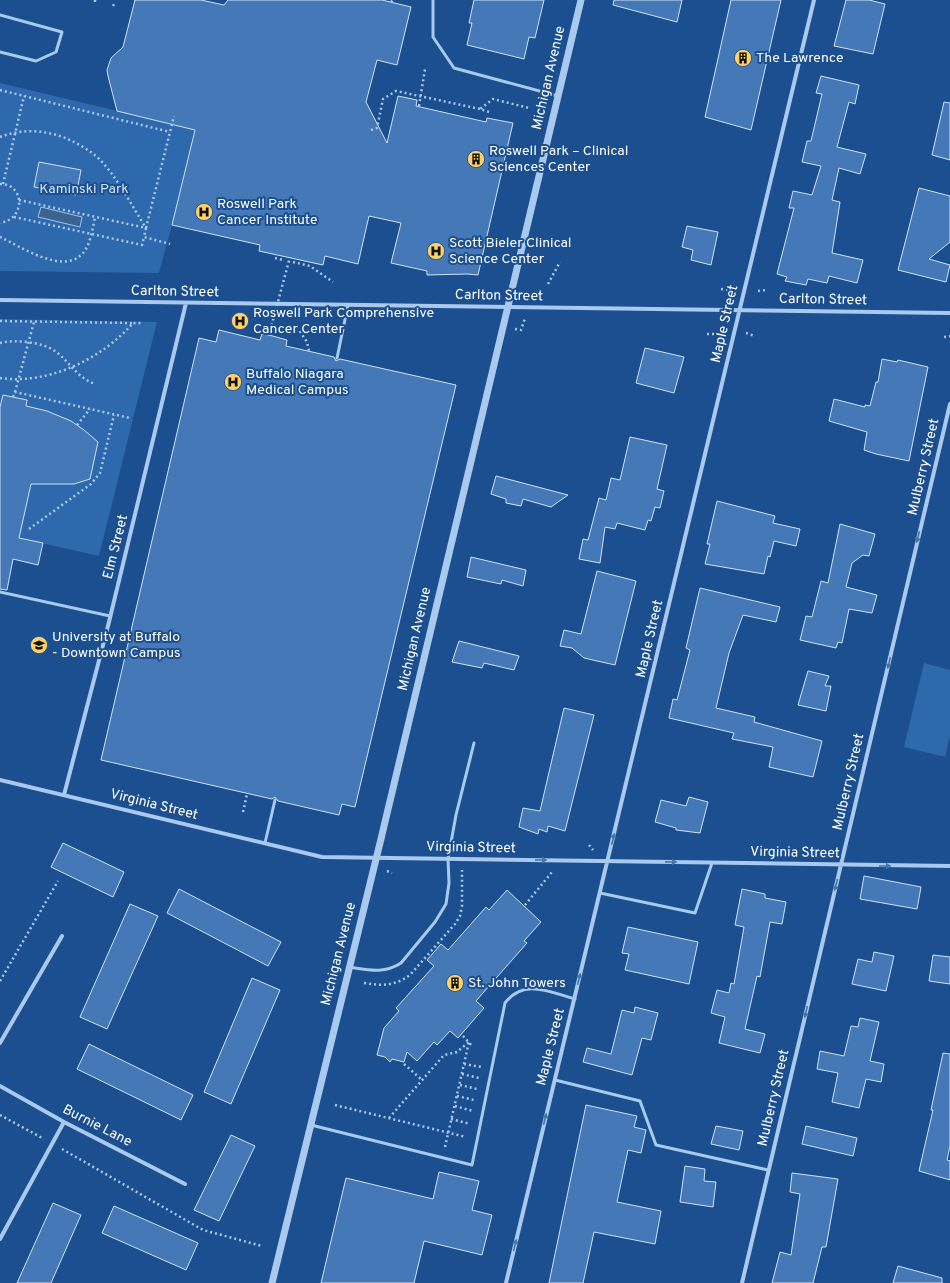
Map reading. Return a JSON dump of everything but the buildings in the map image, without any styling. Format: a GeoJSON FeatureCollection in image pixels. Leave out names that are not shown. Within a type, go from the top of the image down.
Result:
{"type":"FeatureCollection","features":[{"type":"Feature","properties":{"kind":"street","name":"Michigan Avenue"},"geometry":{"type":"LineString","coordinates":[[272,1283],[350,967],[508,308],[580,0]]}},
{"type":"Feature","properties":{"kind":"street","name":"Maple Street"},"geometry":{"type":"LineString","coordinates":[[506,1283],[814,0]]}},
{"type":"Feature","properties":{"kind":"street","name":"Carlton Street"},"geometry":{"type":"LineString","coordinates":[[0,300],[950,313]]}},
{"type":"Feature","properties":{"kind":"street","name":"Elm Street"},"geometry":{"type":"LineString","coordinates":[[64,795],[110,616],[186,303]]}},
{"type":"Feature","properties":{"kind":"street","name":"Mulberry Street"},"geometry":{"type":"LineString","coordinates":[[742,1283],[950,404]]}},
{"type":"Feature","properties":{"kind":"street","name":"Virginia Street"},"geometry":{"type":"LineString","coordinates":[[0,780],[322,857],[950,866]]}},
{"type":"Feature","properties":{"kind":"street"},"geometry":{"type":"LineString","coordinates":[[0,1043],[62,936]]}},
{"type":"Feature","properties":{"kind":"street","name":"Burnie Lane"},"geometry":{"type":"LineString","coordinates":[[0,1086],[64,1122],[185,1184]]}},
{"type":"Feature","properties":{"kind":"street"},"geometry":{"type":"LineString","coordinates":[[0,1240],[64,1122]]}},
{"type":"Feature","properties":{"kind":"lane"},"geometry":{"type":"LineString","coordinates":[[433,0],[433,37],[454,68],[558,96]]}},
{"type":"Feature","properties":{"kind":"lane"},"geometry":{"type":"LineString","coordinates":[[0,15],[62,32],[56,52],[36,61],[0,52]]}},
{"type":"Feature","properties":{"kind":"lane"},"geometry":{"type":"LineString","coordinates":[[337,358],[348,305]]}},
{"type":"Feature","properties":{"kind":"lane"},"geometry":{"type":"LineString","coordinates":[[0,592],[110,616]]}},
{"type":"Feature","properties":{"kind":"lane"},"geometry":{"type":"LineString","coordinates":[[350,967],[377,971],[392,969],[402,963],[435,922],[446,904],[448,890],[448,859],[456,815],[474,743]]}},
{"type":"Feature","properties":{"kind":"lane"},"geometry":{"type":"LineString","coordinates":[[265,843],[275,800]]}},
{"type":"Feature","properties":{"kind":"lane"},"geometry":{"type":"LineString","coordinates":[[600,893],[695,912],[712,863]]}},
{"type":"Feature","properties":{"kind":"lane"},"geometry":{"type":"LineString","coordinates":[[311,1126],[472,1165],[505,1003],[511,995],[520,989],[531,988],[574,999]]}},
{"type":"Feature","properties":{"kind":"lane"},"geometry":{"type":"LineString","coordinates":[[555,1080],[640,1101],[656,1145],[768,1170]]}},
{"type":"Feature","properties":{"kind":"path"},"geometry":{"type":"LineString","coordinates":[[113,6],[115,2]]}},
{"type":"Feature","properties":{"kind":"path"},"geometry":{"type":"LineString","coordinates":[[419,106],[425,69]]}},
{"type":"Feature","properties":{"kind":"path"},"geometry":{"type":"LineString","coordinates":[[0,90],[170,132]]}},
{"type":"Feature","properties":{"kind":"path"},"geometry":{"type":"LineString","coordinates":[[371,130],[377,128],[383,99],[396,91],[489,112]]}},
{"type":"Feature","properties":{"kind":"path"},"geometry":{"type":"LineString","coordinates":[[0,223],[6,222],[14,217],[19,208],[19,200],[14,190],[2,184],[24,96]]}},
{"type":"Feature","properties":{"kind":"path"},"geometry":{"type":"LineString","coordinates":[[480,110],[494,99],[528,108]]}},
{"type":"Feature","properties":{"kind":"path"},"geometry":{"type":"LineString","coordinates":[[14,217],[142,245],[174,116]]}},
{"type":"Feature","properties":{"kind":"path"},"geometry":{"type":"LineString","coordinates":[[0,138],[16,131],[33,130],[56,134],[97,158],[114,179],[146,228]]}},
{"type":"Feature","properties":{"kind":"path"},"geometry":{"type":"LineString","coordinates":[[19,200],[146,228]]}},
{"type":"Feature","properties":{"kind":"path"},"geometry":{"type":"LineString","coordinates":[[0,237],[50,260],[69,262],[83,254],[92,234],[95,217]]}},
{"type":"Feature","properties":{"kind":"path"},"geometry":{"type":"LineString","coordinates":[[144,237],[170,244]]}},
{"type":"Feature","properties":{"kind":"path"},"geometry":{"type":"LineString","coordinates":[[269,335],[290,257]]}},
{"type":"Feature","properties":{"kind":"path"},"geometry":{"type":"LineString","coordinates":[[275,258],[283,260]]}},
{"type":"Feature","properties":{"kind":"path"},"geometry":{"type":"LineString","coordinates":[[293,262],[310,266],[333,282]]}},
{"type":"Feature","properties":{"kind":"path"},"geometry":{"type":"LineString","coordinates":[[548,284],[560,262]]}},
{"type":"Feature","properties":{"kind":"path"},"geometry":{"type":"LineString","coordinates":[[721,289],[730,290]]}},
{"type":"Feature","properties":{"kind":"path"},"geometry":{"type":"LineString","coordinates":[[758,291],[766,290]]}},
{"type":"Feature","properties":{"kind":"path"},"geometry":{"type":"LineString","coordinates":[[521,330],[525,318]]}},
{"type":"Feature","properties":{"kind":"path"},"geometry":{"type":"LineString","coordinates":[[0,321],[143,323]]}},
{"type":"Feature","properties":{"kind":"path"},"geometry":{"type":"LineString","coordinates":[[13,397],[34,322]]}},
{"type":"Feature","properties":{"kind":"path"},"geometry":{"type":"LineString","coordinates":[[0,378],[18,379],[47,375],[72,367],[90,358],[110,344],[133,323]]}},
{"type":"Feature","properties":{"kind":"path"},"geometry":{"type":"LineString","coordinates":[[297,327],[307,342],[308,351]]}},
{"type":"Feature","properties":{"kind":"path"},"geometry":{"type":"LineString","coordinates":[[746,333],[755,336]]}},
{"type":"Feature","properties":{"kind":"path"},"geometry":{"type":"LineString","coordinates":[[707,334],[717,334]]}},
{"type":"Feature","properties":{"kind":"path"},"geometry":{"type":"LineString","coordinates":[[944,337],[950,336]]}},
{"type":"Feature","properties":{"kind":"path"},"geometry":{"type":"LineString","coordinates":[[0,343],[8,341],[29,342],[54,350],[84,380],[95,384]]}},
{"type":"Feature","properties":{"kind":"path"},"geometry":{"type":"LineString","coordinates":[[15,392],[130,418]]}},
{"type":"Feature","properties":{"kind":"path"},"geometry":{"type":"LineString","coordinates":[[77,425],[90,409]]}},
{"type":"Feature","properties":{"kind":"path"},"geometry":{"type":"LineString","coordinates":[[30,529],[91,484],[100,473],[114,415]]}},
{"type":"Feature","properties":{"kind":"path"},"geometry":{"type":"LineString","coordinates":[[243,812],[247,794]]}},
{"type":"Feature","properties":{"kind":"path"},"geometry":{"type":"LineString","coordinates":[[589,845],[594,850]]}},
{"type":"Feature","properties":{"kind":"path"},"geometry":{"type":"LineString","coordinates":[[387,871],[392,873]]}},
{"type":"Feature","properties":{"kind":"path"},"geometry":{"type":"LineString","coordinates":[[525,905],[552,872]]}},
{"type":"Feature","properties":{"kind":"path"},"geometry":{"type":"LineString","coordinates":[[0,981],[58,881]]}},
{"type":"Feature","properties":{"kind":"path"},"geometry":{"type":"LineString","coordinates":[[463,1036],[473,1047]]}},
{"type":"Feature","properties":{"kind":"path"},"geometry":{"type":"LineString","coordinates":[[444,1150],[469,1042]]}},
{"type":"Feature","properties":{"kind":"path"},"geometry":{"type":"LineString","coordinates":[[389,1118],[444,1055],[447,1053],[453,1054],[469,1042]]}},
{"type":"Feature","properties":{"kind":"path"},"geometry":{"type":"LineString","coordinates":[[404,1064],[422,1080]]}},
{"type":"Feature","properties":{"kind":"path"},"geometry":{"type":"LineString","coordinates":[[464,1064],[481,1067]]}},
{"type":"Feature","properties":{"kind":"path"},"geometry":{"type":"LineString","coordinates":[[462,1074],[479,1078]]}},
{"type":"Feature","properties":{"kind":"path"},"geometry":{"type":"LineString","coordinates":[[460,1085],[476,1089]]}},
{"type":"Feature","properties":{"kind":"path"},"geometry":{"type":"LineString","coordinates":[[457,1096],[474,1100]]}},
{"type":"Feature","properties":{"kind":"path"},"geometry":{"type":"LineString","coordinates":[[335,1105],[466,1137]]}},
{"type":"Feature","properties":{"kind":"path"},"geometry":{"type":"LineString","coordinates":[[455,1106],[471,1111]]}},
{"type":"Feature","properties":{"kind":"path"},"geometry":{"type":"LineString","coordinates":[[0,1114],[203,1230],[262,1246]]}},
{"type":"Feature","properties":{"kind":"path"},"geometry":{"type":"LineString","coordinates":[[451,1119],[468,1123]]}},
{"type":"Feature","properties":{"kind":"green space","name":"Kaminski Park"},"geometry":{"type":"Polygon","coordinates":[[[0,83],[168,123],[197,121],[159,273],[0,271],[0,83]]]}},
{"type":"Feature","properties":{"kind":"green space"},"geometry":{"type":"Polygon","coordinates":[[[0,319],[157,322],[99,556],[19,538],[31,484],[74,484],[98,442],[82,429],[65,419],[46,411],[26,406],[27,400],[3,395],[0,407],[0,319]]]}},
{"type":"Feature","properties":{"kind":"green space"},"geometry":{"type":"Polygon","coordinates":[[[924,663],[950,670],[950,736],[945,757],[904,747],[924,663]]]}},
{"type":"Feature","properties":{"kind":"shaded area"},"geometry":{"type":"Polygon","coordinates":[[[41,207],[82,217],[80,227],[38,217],[41,207]]]}},
{"type":"Feature","properties":{"kind":"place","name":"The Lawrence"},"geometry":{"type":"Point","coordinates":[743,58]}},
{"type":"Feature","properties":{"kind":"place","name":"Roswell Park – Clinical Sciences Center"},"geometry":{"type":"Point","coordinates":[476,159]}},
{"type":"Feature","properties":{"kind":"place","name":"Roswell Park Cancer Institute"},"geometry":{"type":"Point","coordinates":[204,212]}},
{"type":"Feature","properties":{"kind":"place","name":"Scott Bieler Clinical Science Center"},"geometry":{"type":"Point","coordinates":[436,251]}},
{"type":"Feature","properties":{"kind":"place","name":"Roswell Park Comprehensive Cancer Center"},"geometry":{"type":"Point","coordinates":[240,321]}},
{"type":"Feature","properties":{"kind":"place","name":"Buffalo Niagara Medical Campus"},"geometry":{"type":"Point","coordinates":[233,382]}},
{"type":"Feature","properties":{"kind":"place","name":"University at Buffalo - Downtown Campus"},"geometry":{"type":"Point","coordinates":[39,645]}},
{"type":"Feature","properties":{"kind":"place","name":"St. John Towers"},"geometry":{"type":"Point","coordinates":[455,983]}}]}
